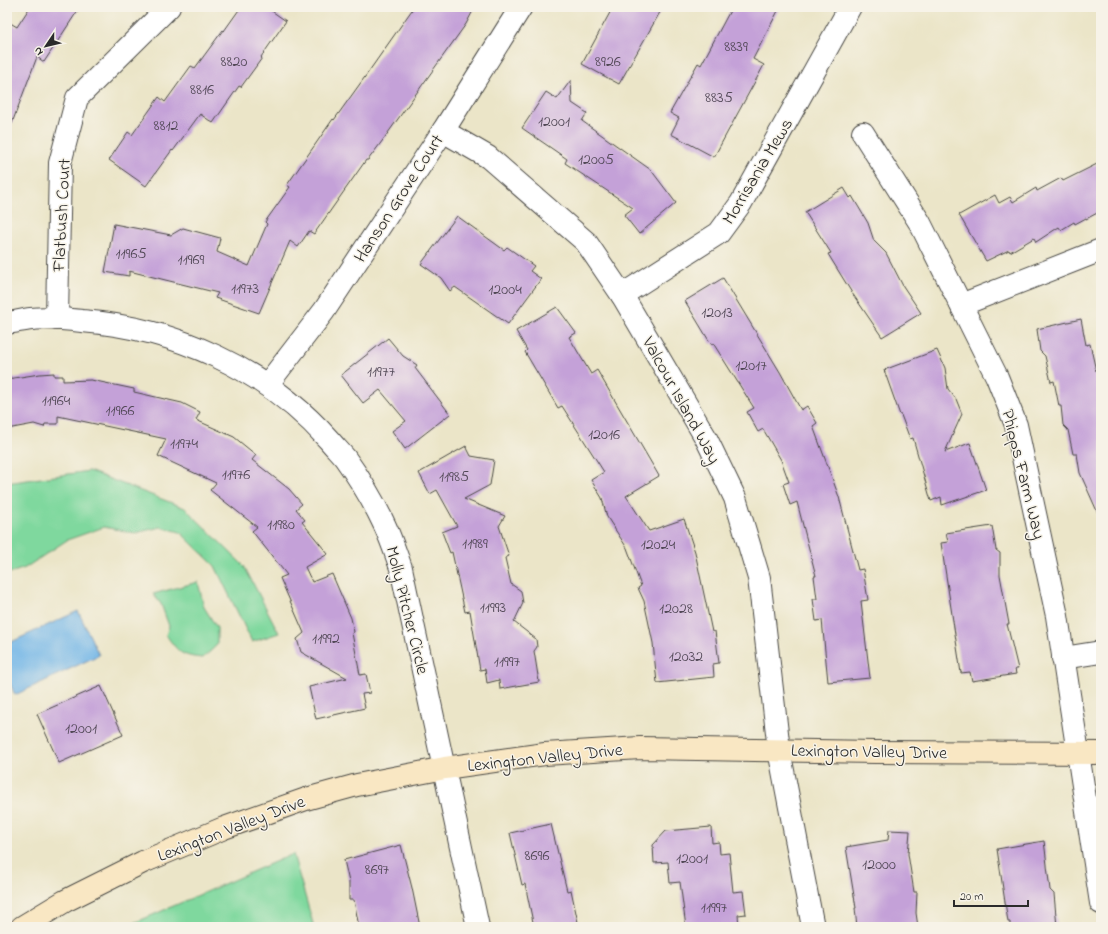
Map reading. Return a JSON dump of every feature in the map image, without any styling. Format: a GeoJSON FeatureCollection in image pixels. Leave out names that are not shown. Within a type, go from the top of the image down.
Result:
{"type":"FeatureCollection","features":[{"type":"Feature","properties":{"kind":"street","name":"Flatbush Court"},"geometry":{"type":"LineString","coordinates":[[56,318],[60,163],[77,98],[169,7]]}},
{"type":"Feature","properties":{"kind":"street","name":"Hanson Grove Court"},"geometry":{"type":"LineString","coordinates":[[267,385],[324,311],[443,130],[521,7]]}},
{"type":"Feature","properties":{"kind":"street","name":"Morrisania Mews"},"geometry":{"type":"LineString","coordinates":[[622,295],[719,233],[741,203],[850,7]]}},
{"type":"Feature","properties":{"kind":"street","name":"Valcour Island Way"},"geometry":{"type":"LineString","coordinates":[[443,130],[488,157],[586,242],[622,295],[706,438],[735,498],[759,578],[779,750],[813,927]]}},
{"type":"Feature","properties":{"kind":"street","name":"Phipps Farm Way"},"geometry":{"type":"LineString","coordinates":[[863,133],[920,223],[997,377],[1016,425],[1056,616],[1078,753],[1098,857],[1101,903]]}},
{"type":"Feature","properties":{"kind":"street"},"geometry":{"type":"LineString","coordinates":[[961,305],[1101,250]]}},
{"type":"Feature","properties":{"kind":"street","name":"Molly Pitcher Circle"},"geometry":{"type":"LineString","coordinates":[[7,323],[31,319],[56,318],[107,322],[144,330],[182,342],[224,360],[281,394],[314,424],[344,457],[364,487],[385,526],[401,568],[478,927]]}},
{"type":"Feature","properties":{"kind":"street"},"geometry":{"type":"LineString","coordinates":[[1063,658],[1101,652]]}},
{"type":"Feature","properties":{"kind":"street","name":"Lexington Valley Drive"},"geometry":{"type":"LineString","coordinates":[[22,927],[65,901],[143,862],[224,828],[306,800],[357,785],[444,768],[545,754],[640,748],[875,752],[1101,753]]}},
{"type":"Feature","properties":{"kind":"green space"},"geometry":{"type":"Polygon","coordinates":[[[89,471],[185,508],[244,566],[279,633],[252,642],[215,566],[180,532],[161,527],[135,533],[104,527],[67,540],[25,568],[7,574],[7,483],[89,471]]]}},
{"type":"Feature","properties":{"kind":"green space"},"geometry":{"type":"Polygon","coordinates":[[[198,582],[204,607],[217,628],[217,645],[203,658],[185,655],[174,646],[166,635],[169,626],[161,604],[153,594],[198,582]]]}},
{"type":"Feature","properties":{"kind":"green space"},"geometry":{"type":"Polygon","coordinates":[[[293,854],[314,927],[125,927],[293,854]]]}},
{"type":"Feature","properties":{"kind":"water"},"geometry":{"type":"Polygon","coordinates":[[[78,611],[99,655],[15,695],[7,677],[7,644],[78,611]]]}},
{"type":"Feature","properties":{"kind":"building"},"geometry":{"type":"Polygon","coordinates":[[[30,7],[80,7],[44,62],[37,57],[9,131],[7,131],[7,21],[17,27],[30,7]]]}},
{"type":"Feature","properties":{"kind":"building"},"geometry":{"type":"Polygon","coordinates":[[[241,7],[266,7],[286,21],[261,57],[262,58],[241,87],[239,86],[213,123],[200,114],[146,186],[109,160],[128,132],[132,135],[159,97],[165,102],[191,66],[195,68],[241,7]]]}},
{"type":"Feature","properties":{"kind":"building"},"geometry":{"type":"Polygon","coordinates":[[[414,7],[475,7],[466,24],[380,144],[368,160],[366,160],[314,234],[309,231],[298,247],[290,241],[259,313],[215,298],[218,293],[129,271],[129,276],[105,272],[114,224],[171,235],[183,228],[220,238],[217,252],[249,266],[267,224],[265,222],[290,187],[287,185],[414,7]]]}},
{"type":"Feature","properties":{"kind":"building"},"geometry":{"type":"Polygon","coordinates":[[[613,7],[663,7],[619,84],[582,64],[613,7]]]}},
{"type":"Feature","properties":{"kind":"building"},"geometry":{"type":"Polygon","coordinates":[[[732,7],[780,7],[753,59],[764,65],[714,157],[671,134],[679,118],[670,113],[698,63],[701,65],[732,7]]]}},
{"type":"Feature","properties":{"kind":"building"},"geometry":{"type":"Polygon","coordinates":[[[571,80],[572,103],[587,113],[582,121],[651,170],[676,203],[639,234],[624,215],[633,208],[565,163],[567,159],[522,128],[546,92],[557,99],[571,80]]]}},
{"type":"Feature","properties":{"kind":"building"},"geometry":{"type":"Polygon","coordinates":[[[1101,162],[1101,211],[1075,224],[1074,222],[1061,230],[1059,227],[1036,242],[1034,238],[1010,252],[1009,250],[986,261],[959,215],[995,195],[999,203],[1010,197],[1013,202],[1036,188],[1037,191],[1061,178],[1063,181],[1101,162]]]}},
{"type":"Feature","properties":{"kind":"building"},"geometry":{"type":"Polygon","coordinates":[[[844,188],[850,198],[852,196],[868,223],[874,241],[886,253],[903,286],[921,313],[882,337],[852,293],[828,254],[831,253],[805,212],[844,188]]]}},
{"type":"Feature","properties":{"kind":"building"},"geometry":{"type":"Polygon","coordinates":[[[457,216],[504,250],[507,247],[534,266],[530,271],[541,279],[508,324],[455,287],[450,291],[441,278],[421,264],[457,216]]]}},
{"type":"Feature","properties":{"kind":"building"},"geometry":{"type":"Polygon","coordinates":[[[723,278],[780,372],[801,410],[807,406],[817,423],[813,426],[839,497],[858,570],[863,569],[868,600],[861,601],[870,678],[828,682],[822,620],[816,621],[813,599],[817,599],[814,576],[816,576],[797,502],[790,505],[783,484],[789,482],[781,460],[763,429],[758,432],[747,412],[754,408],[713,343],[711,344],[685,301],[723,278]]]}},
{"type":"Feature","properties":{"kind":"building"},"geometry":{"type":"Polygon","coordinates":[[[557,307],[576,333],[569,337],[591,374],[597,370],[659,476],[626,496],[649,531],[684,519],[695,552],[712,632],[715,631],[719,663],[713,664],[714,677],[657,683],[653,643],[644,601],[638,588],[641,586],[627,548],[607,517],[602,498],[591,480],[604,472],[562,406],[558,408],[525,352],[527,350],[516,331],[557,307]]]}},
{"type":"Feature","properties":{"kind":"building"},"geometry":{"type":"Polygon","coordinates":[[[1081,319],[1086,345],[1090,344],[1096,371],[1098,370],[1101,383],[1101,520],[1080,473],[1077,454],[1073,454],[1068,430],[1063,425],[1061,406],[1059,406],[1054,381],[1051,382],[1045,356],[1040,351],[1037,329],[1081,319]]]}},
{"type":"Feature","properties":{"kind":"building"},"geometry":{"type":"Polygon","coordinates":[[[388,338],[403,356],[417,365],[415,368],[450,414],[405,449],[392,431],[406,421],[380,390],[363,403],[341,375],[388,338]]]}},
{"type":"Feature","properties":{"kind":"building"},"geometry":{"type":"Polygon","coordinates":[[[937,350],[945,368],[948,389],[956,399],[962,414],[945,452],[970,443],[986,490],[942,505],[941,497],[931,501],[913,438],[910,439],[884,370],[937,350]]]}},
{"type":"Feature","properties":{"kind":"building"},"geometry":{"type":"Polygon","coordinates":[[[54,373],[54,376],[63,376],[63,381],[91,380],[134,389],[134,392],[182,403],[200,412],[196,420],[234,437],[256,455],[252,460],[289,489],[302,504],[296,509],[305,520],[302,522],[328,554],[305,567],[312,582],[332,574],[351,618],[354,632],[352,633],[360,675],[366,674],[370,693],[362,694],[365,708],[316,719],[309,687],[347,678],[301,652],[297,639],[304,633],[280,578],[287,575],[252,531],[257,527],[210,490],[216,483],[158,456],[166,439],[58,416],[58,424],[45,424],[44,427],[34,424],[7,429],[7,379],[54,373]]]}},
{"type":"Feature","properties":{"kind":"building"},"geometry":{"type":"Polygon","coordinates":[[[466,446],[471,456],[494,460],[490,485],[464,499],[505,516],[499,526],[509,556],[505,558],[511,584],[521,591],[523,603],[514,622],[536,639],[537,647],[534,651],[539,682],[500,689],[499,680],[487,683],[485,669],[480,670],[470,611],[465,612],[452,552],[450,553],[442,532],[457,526],[437,490],[430,494],[419,473],[466,446]]]}},
{"type":"Feature","properties":{"kind":"building"},"geometry":{"type":"Polygon","coordinates":[[[992,526],[996,550],[1000,553],[1000,575],[1009,624],[1007,624],[1018,669],[1015,669],[1016,674],[972,681],[970,672],[961,673],[941,543],[948,542],[946,533],[992,526]]]}},
{"type":"Feature","properties":{"kind":"building"},"geometry":{"type":"Polygon","coordinates":[[[101,686],[123,735],[59,763],[37,714],[101,686]]]}},
{"type":"Feature","properties":{"kind":"building"},"geometry":{"type":"Polygon","coordinates":[[[551,824],[567,891],[571,890],[579,927],[534,927],[525,884],[522,885],[510,833],[551,824]]]}},
{"type":"Feature","properties":{"kind":"building"},"geometry":{"type":"Polygon","coordinates":[[[711,827],[712,843],[719,842],[720,854],[729,853],[733,892],[743,891],[746,914],[738,915],[739,927],[686,927],[680,882],[670,883],[668,862],[654,863],[653,845],[666,831],[711,827]]]}},
{"type":"Feature","properties":{"kind":"building"},"geometry":{"type":"Polygon","coordinates":[[[889,830],[910,831],[908,854],[914,892],[917,892],[916,913],[918,927],[857,927],[856,908],[846,847],[888,840],[889,830]]]}},
{"type":"Feature","properties":{"kind":"building"},"geometry":{"type":"Polygon","coordinates":[[[1044,841],[1050,890],[1054,894],[1057,927],[1010,927],[997,849],[1044,841]]]}},
{"type":"Feature","properties":{"kind":"building"},"geometry":{"type":"Polygon","coordinates":[[[401,845],[420,927],[359,927],[354,900],[349,900],[349,882],[344,860],[401,845]]]}}]}
